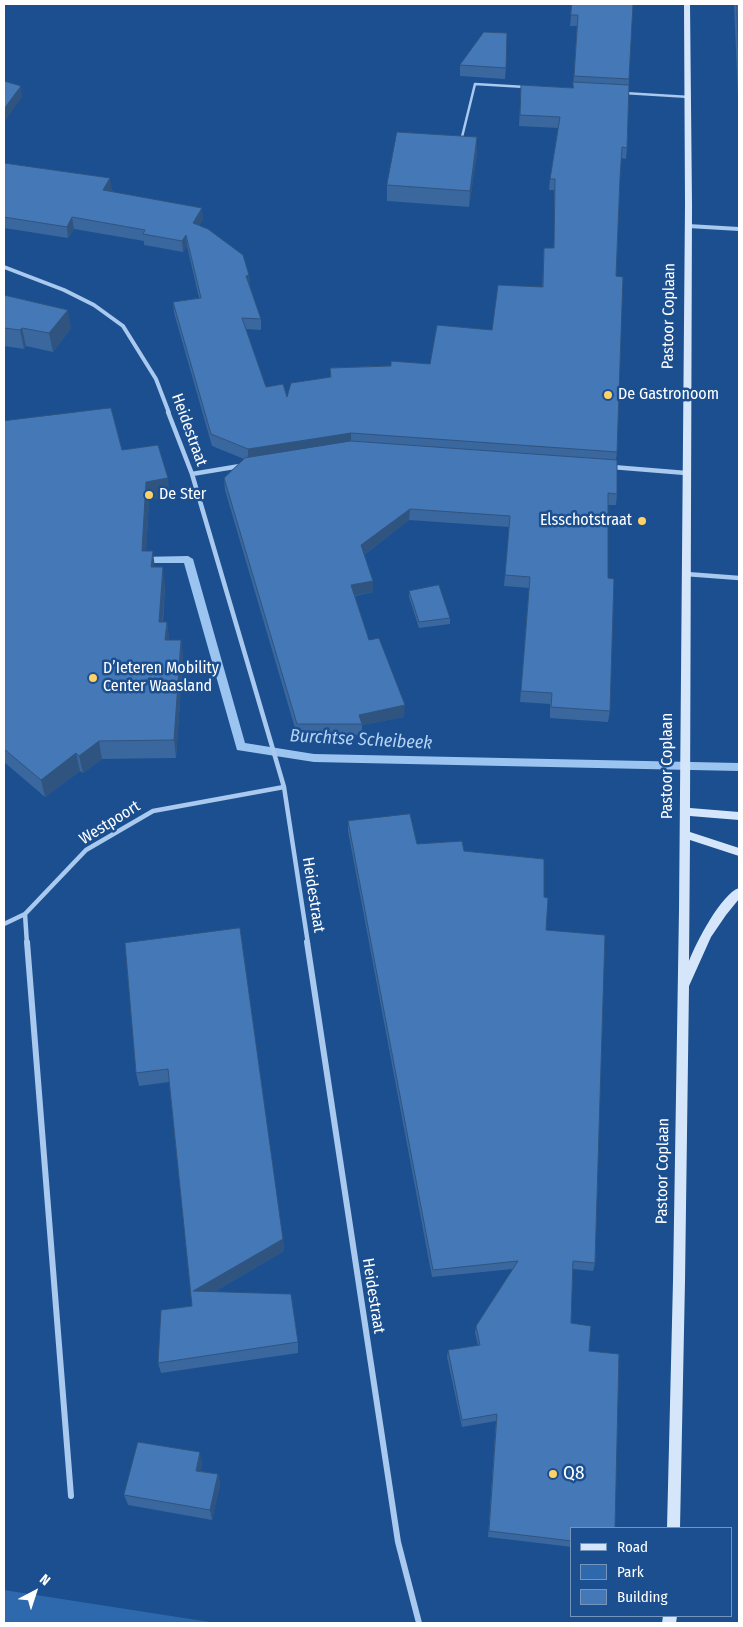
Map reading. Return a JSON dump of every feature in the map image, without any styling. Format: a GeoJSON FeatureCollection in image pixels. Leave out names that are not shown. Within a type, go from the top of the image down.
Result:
{"type":"FeatureCollection","features":[{"type":"Feature","properties":{"kind":"street","name":"Pastoor Coplaan"},"geometry":{"type":"LineString","coordinates":[[673,1527],[684,990],[689,97],[687,4]]}},
{"type":"Feature","properties":{"kind":"street"},"geometry":{"type":"LineString","coordinates":[[688,226],[739,229]]}},
{"type":"Feature","properties":{"kind":"street","name":"Heidestraat"},"geometry":{"type":"LineString","coordinates":[[4,267],[64,290],[94,306],[123,326],[156,378],[192,474],[284,787],[398,1542],[419,1623]]}},
{"type":"Feature","properties":{"kind":"street"},"geometry":{"type":"LineString","coordinates":[[192,474],[246,466]]}},
{"type":"Feature","properties":{"kind":"street"},"geometry":{"type":"LineString","coordinates":[[607,467],[686,473]]}},
{"type":"Feature","properties":{"kind":"street"},"geometry":{"type":"LineString","coordinates":[[686,574],[739,578]]}},
{"type":"Feature","properties":{"kind":"street","name":"Westpoort"},"geometry":{"type":"LineString","coordinates":[[4,924],[25,914],[86,850],[153,810],[284,787]]}},
{"type":"Feature","properties":{"kind":"street"},"geometry":{"type":"LineString","coordinates":[[685,812],[739,816]]}},
{"type":"Feature","properties":{"kind":"street"},"geometry":{"type":"LineString","coordinates":[[685,835],[739,852]]}},
{"type":"Feature","properties":{"kind":"street"},"geometry":{"type":"LineString","coordinates":[[684,990],[698,948],[727,904],[739,892]]}},
{"type":"Feature","properties":{"kind":"street"},"geometry":{"type":"LineString","coordinates":[[25,914],[70,1496]]}},
{"type":"Feature","properties":{"kind":"lane"},"geometry":{"type":"LineString","coordinates":[[460,144],[475,84],[526,87]]}},
{"type":"Feature","properties":{"kind":"lane"},"geometry":{"type":"LineString","coordinates":[[622,93],[689,97]]}},
{"type":"Feature","properties":{"kind":"green space"},"geometry":{"type":"Polygon","coordinates":[[[4,1590],[216,1623],[4,1623],[4,1590]]]}},
{"type":"Feature","properties":{"kind":"building"},"geometry":{"type":"Polygon","coordinates":[[[572,4],[633,4],[629,79],[574,76],[578,15],[571,15],[572,4]]]}},
{"type":"Feature","properties":{"kind":"building"},"geometry":{"type":"Polygon","coordinates":[[[737,4],[739,4],[739,64],[737,4]]]}},
{"type":"Feature","properties":{"kind":"building"},"geometry":{"type":"Polygon","coordinates":[[[484,32],[507,33],[506,68],[460,65],[484,32]]]}},
{"type":"Feature","properties":{"kind":"building"},"geometry":{"type":"Polygon","coordinates":[[[4,81],[21,86],[4,109],[4,81]]]}},
{"type":"Feature","properties":{"kind":"building"},"geometry":{"type":"Polygon","coordinates":[[[573,82],[629,85],[627,148],[622,147],[616,276],[623,277],[617,452],[351,433],[248,449],[211,434],[173,302],[201,298],[186,235],[182,241],[143,234],[145,230],[72,217],[67,227],[4,217],[4,163],[110,178],[103,190],[202,208],[193,223],[208,229],[243,255],[249,275],[246,276],[261,319],[242,318],[266,387],[283,384],[287,397],[291,383],[331,377],[330,368],[391,366],[391,361],[430,364],[437,325],[492,330],[498,285],[543,287],[544,248],[554,248],[555,179],[550,179],[560,117],[520,115],[521,85],[573,88],[573,82]]]}},
{"type":"Feature","properties":{"kind":"building"},"geometry":{"type":"Polygon","coordinates":[[[397,132],[477,137],[470,191],[387,185],[397,132]]]}},
{"type":"Feature","properties":{"kind":"building"},"geometry":{"type":"Polygon","coordinates":[[[4,295],[68,310],[49,333],[22,328],[20,330],[4,328],[4,295]]]}},
{"type":"Feature","properties":{"kind":"building"},"geometry":{"type":"Polygon","coordinates":[[[111,408],[122,450],[158,445],[168,478],[146,482],[142,551],[153,551],[151,567],[163,567],[159,622],[167,622],[165,640],[181,640],[174,740],[99,741],[79,756],[76,753],[41,780],[4,749],[4,421],[111,408]]]}},
{"type":"Feature","properties":{"kind":"building"},"geometry":{"type":"Polygon","coordinates":[[[351,441],[617,460],[617,494],[608,493],[608,578],[614,579],[610,711],[551,707],[552,693],[521,691],[530,577],[505,575],[510,516],[410,509],[361,545],[373,581],[351,585],[369,640],[379,638],[405,705],[359,715],[362,724],[297,724],[224,478],[245,458],[351,441]]]}},
{"type":"Feature","properties":{"kind":"building"},"geometry":{"type":"Polygon","coordinates":[[[439,585],[450,618],[419,622],[409,591],[439,585]]]}},
{"type":"Feature","properties":{"kind":"building"},"geometry":{"type":"Polygon","coordinates":[[[410,814],[417,844],[462,841],[464,851],[544,859],[544,897],[548,898],[546,930],[605,935],[595,1263],[573,1261],[571,1323],[591,1326],[589,1351],[619,1354],[615,1527],[570,1527],[570,1541],[489,1531],[497,1414],[462,1420],[448,1350],[480,1345],[476,1326],[518,1261],[433,1270],[348,821],[410,814]]]}},
{"type":"Feature","properties":{"kind":"building"},"geometry":{"type":"Polygon","coordinates":[[[240,928],[283,1239],[193,1291],[291,1294],[298,1342],[158,1363],[161,1310],[192,1306],[168,1069],[136,1073],[125,943],[240,928]]]}},
{"type":"Feature","properties":{"kind":"building"},"geometry":{"type":"Polygon","coordinates":[[[138,1442],[200,1452],[196,1471],[218,1474],[210,1510],[124,1495],[138,1442]]]}},
{"type":"Feature","properties":{"kind":"waterway","name":"Burchtse Scheibeek"},"geometry":{"type":"LineString","coordinates":[[140,560],[188,559],[241,747],[314,758],[739,767]]}},
{"type":"Feature","properties":{"kind":"place","name":"De Gastronoom"},"geometry":{"type":"Point","coordinates":[608,395]}},
{"type":"Feature","properties":{"kind":"place","name":"De Ster"},"geometry":{"type":"Point","coordinates":[149,495]}},
{"type":"Feature","properties":{"kind":"place","name":"Elsschotstraat"},"geometry":{"type":"Point","coordinates":[642,521]}},
{"type":"Feature","properties":{"kind":"place","name":"D’Ieteren Mobility Center Waasland"},"geometry":{"type":"Point","coordinates":[93,678]}},
{"type":"Feature","properties":{"kind":"place","name":"Q8"},"geometry":{"type":"Point","coordinates":[553,1474]}}]}
